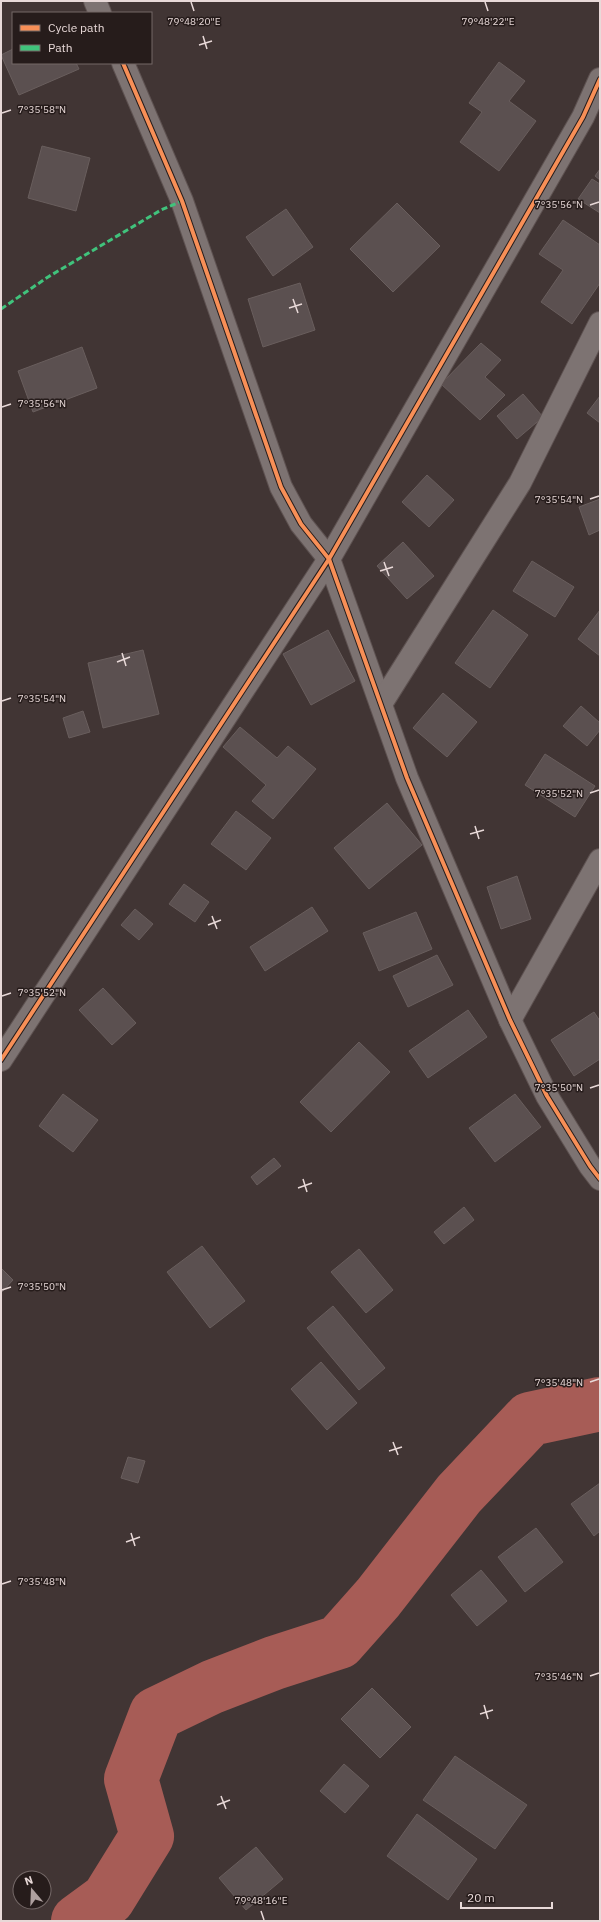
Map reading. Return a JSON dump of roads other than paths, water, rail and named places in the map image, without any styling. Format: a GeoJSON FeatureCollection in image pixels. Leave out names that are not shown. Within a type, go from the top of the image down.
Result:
{"type":"FeatureCollection","features":[{"type":"Feature","properties":{"kind":"street"},"geometry":{"type":"LineString","coordinates":[[95,1],[100,12]]}},
{"type":"Feature","properties":{"kind":"street"},"geometry":{"type":"LineString","coordinates":[[123,64],[182,201],[281,487],[301,524],[329,559],[407,778],[510,1020],[547,1096],[597,1167]]}},
{"type":"Feature","properties":{"kind":"street"},"geometry":{"type":"LineString","coordinates":[[1,1060],[329,559],[583,117],[600,79]]}},
{"type":"Feature","properties":{"kind":"street"},"geometry":{"type":"LineString","coordinates":[[381,704],[520,483],[600,323]]}},
{"type":"Feature","properties":{"kind":"street"},"geometry":{"type":"LineString","coordinates":[[510,1020],[600,860]]}},
{"type":"Feature","properties":{"kind":"waterway"},"geometry":{"type":"LineString","coordinates":[[78,1921],[108,1899],[147,1836],[131,1779],[156,1714],[212,1687],[274,1663],[339,1642],[378,1598],[459,1494],[530,1419],[600,1404]]}}]}
